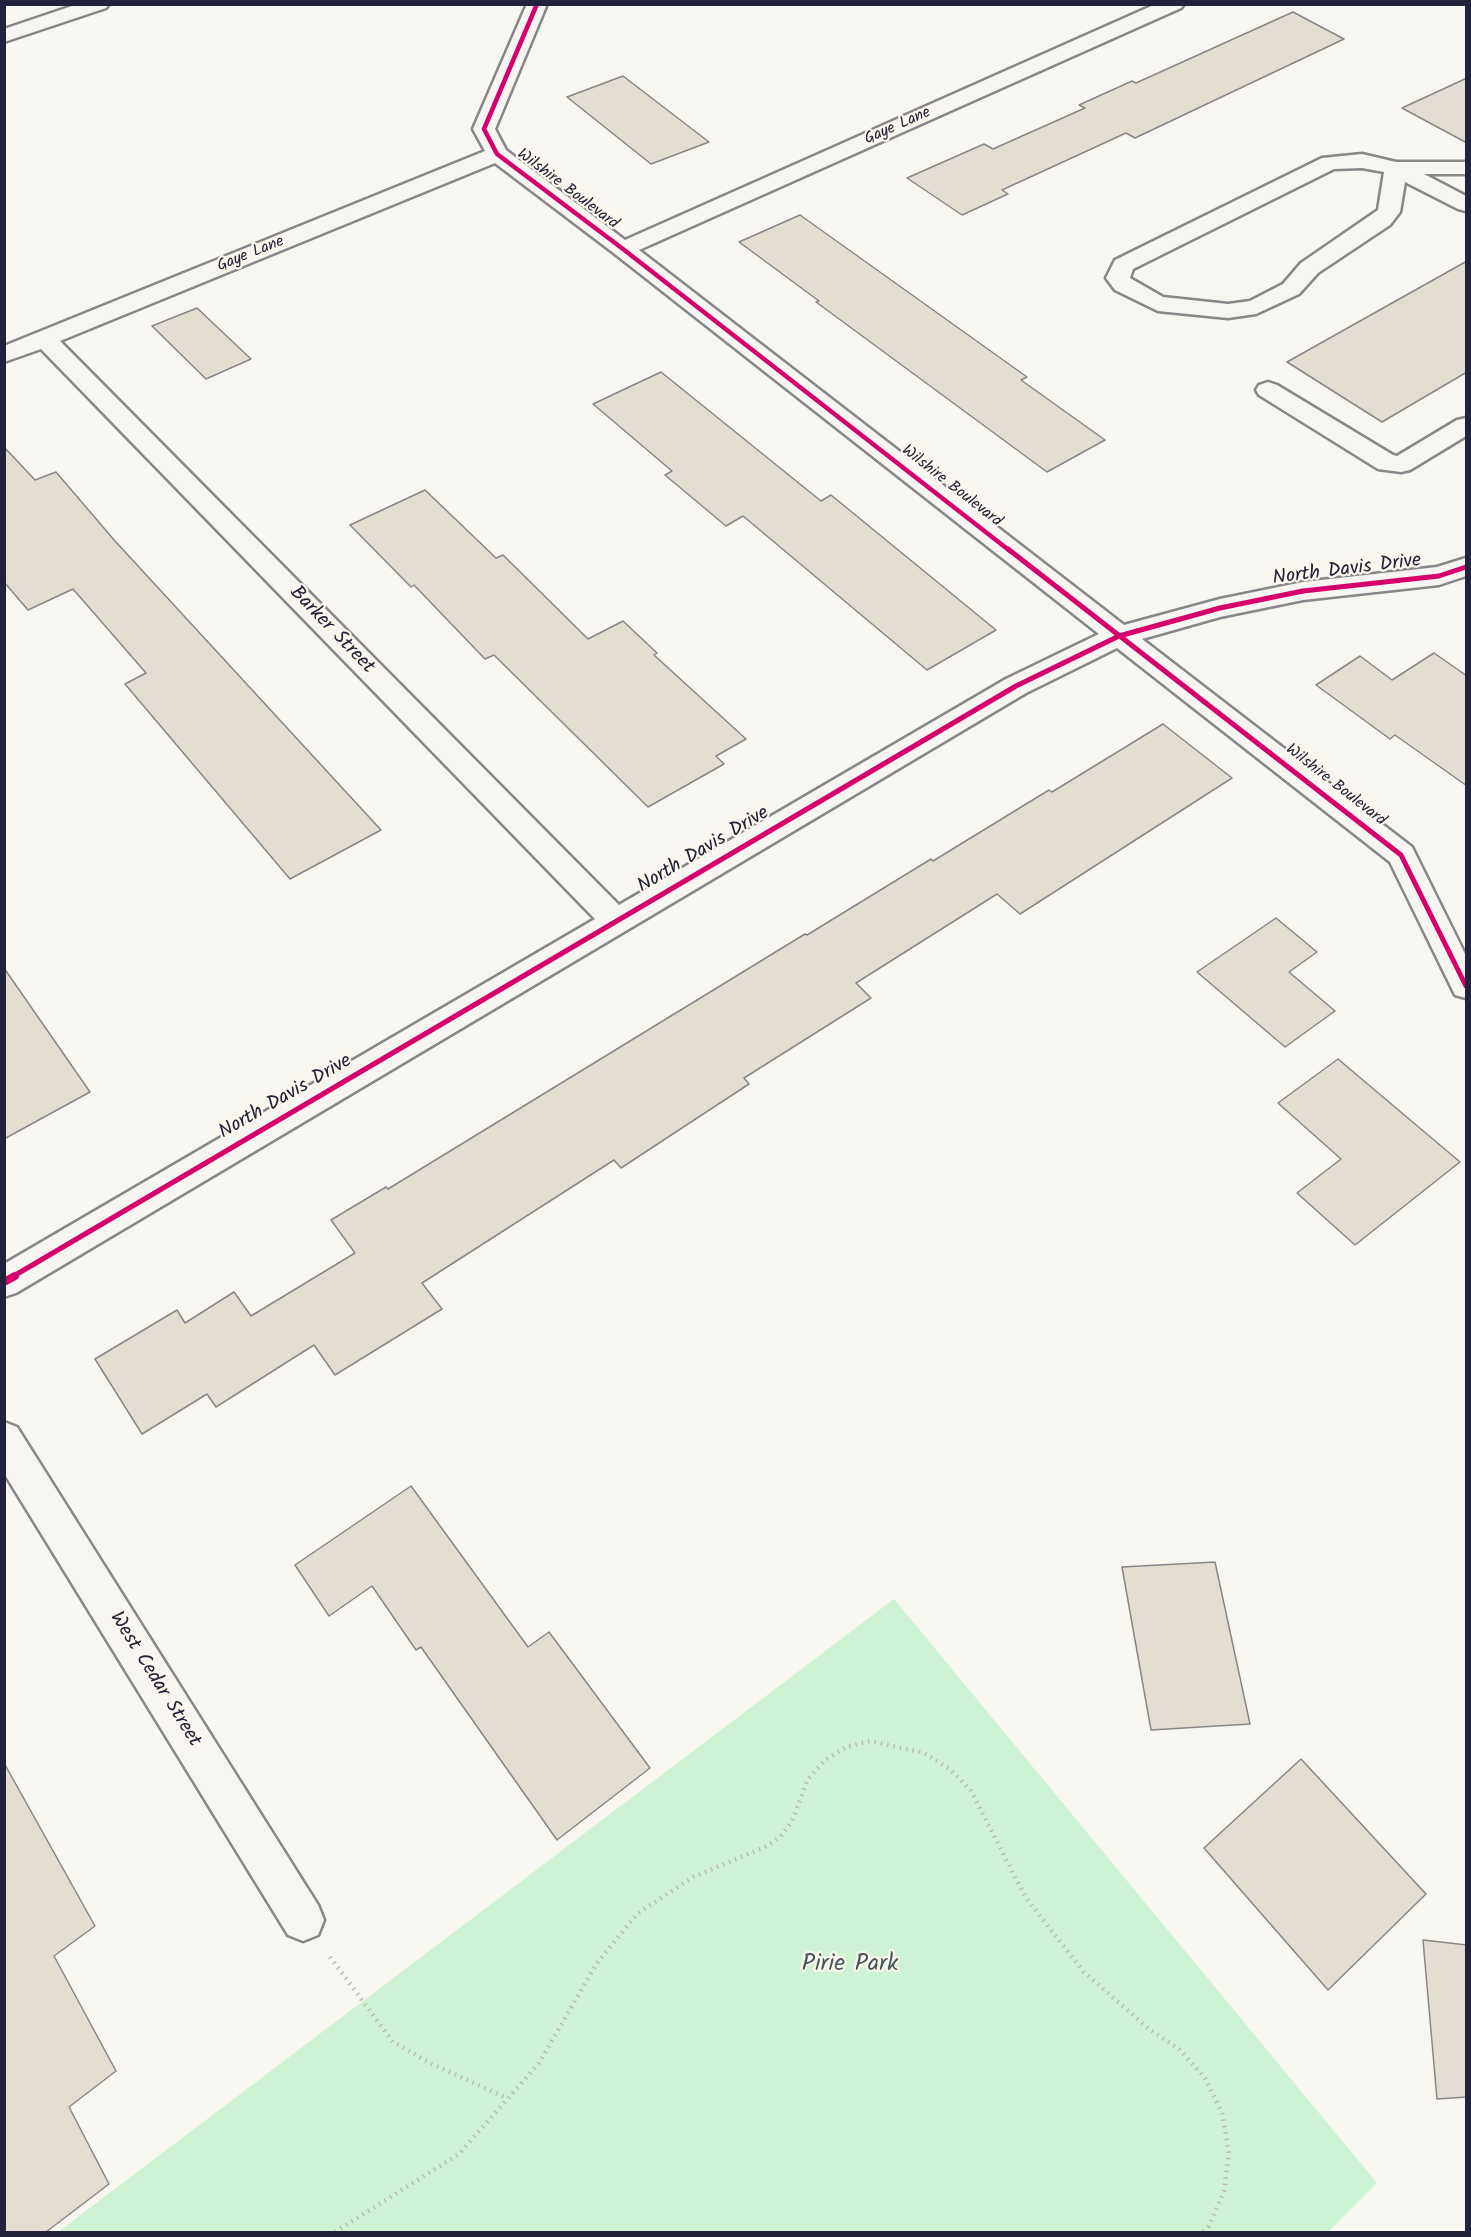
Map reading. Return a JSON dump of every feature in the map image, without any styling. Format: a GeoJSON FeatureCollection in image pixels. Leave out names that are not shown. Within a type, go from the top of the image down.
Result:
{"type":"FeatureCollection","features":[{"type":"Feature","properties":{"kind":"street"},"geometry":{"type":"LineString","coordinates":[[4,36],[99,4]]}},
{"type":"Feature","properties":{"kind":"street","name":"Wilshire Boulevard"},"geometry":{"type":"LineString","coordinates":[[537,4],[484,129],[497,154],[623,249],[1401,855],[1467,986]]}},
{"type":"Feature","properties":{"kind":"street","name":"Gaye Lane"},"geometry":{"type":"LineString","coordinates":[[623,249],[1174,4]]}},
{"type":"Feature","properties":{"kind":"street","name":"Gaye Lane"},"geometry":{"type":"LineString","coordinates":[[4,355],[497,154]]}},
{"type":"Feature","properties":{"kind":"street"},"geometry":{"type":"LineString","coordinates":[[1395,168],[1389,213],[1382,220],[1309,268],[1302,279],[1291,289],[1256,307],[1228,311],[1158,304],[1128,288],[1118,278],[1123,265],[1330,163],[1362,161],[1395,168],[1467,168]]}},
{"type":"Feature","properties":{"kind":"street"},"geometry":{"type":"LineString","coordinates":[[1395,168],[1467,204]]}},
{"type":"Feature","properties":{"kind":"street","name":"Barker Street"},"geometry":{"type":"LineString","coordinates":[[45,339],[617,922]]}},
{"type":"Feature","properties":{"kind":"street"},"geometry":{"type":"LineString","coordinates":[[1268,390],[1387,463],[1401,464],[1467,426]]}},
{"type":"Feature","properties":{"kind":"street","name":"North Davis Drive"},"geometry":{"type":"LineString","coordinates":[[4,1282],[1016,686],[1119,636],[1220,608],[1303,591],[1439,576],[1467,567]]}},
{"type":"Feature","properties":{"kind":"street","name":"West Cedar Street"},"geometry":{"type":"LineString","coordinates":[[4,1439],[303,1920]]}},
{"type":"Feature","properties":{"kind":"path"},"geometry":{"type":"LineString","coordinates":[[335,2232],[459,2154],[539,2063],[597,1963],[637,1914],[693,1877],[765,1847],[780,1837],[792,1821],[808,1779],[825,1760],[846,1747],[870,1741],[924,1753],[950,1769],[970,1791],[1026,1898],[1084,1972],[1149,2029],[1179,2049],[1205,2078],[1222,2113],[1229,2153],[1224,2191],[1209,2226],[1203,2232]]}},
{"type":"Feature","properties":{"kind":"path"},"geometry":{"type":"LineString","coordinates":[[303,1920],[393,2042],[432,2064],[507,2098]]}},
{"type":"Feature","properties":{"kind":"green space","name":"Pirie Park"},"geometry":{"type":"Polygon","coordinates":[[[894,1599],[1377,2183],[1328,2232],[58,2232],[894,1599]]]}},
{"type":"Feature","properties":{"kind":"building"},"geometry":{"type":"Polygon","coordinates":[[[1293,12],[1344,39],[1135,138],[1126,133],[1002,190],[1008,194],[962,215],[907,178],[984,144],[993,149],[1085,108],[1079,105],[1132,81],[1136,83],[1293,12]]]}},
{"type":"Feature","properties":{"kind":"building"},"geometry":{"type":"Polygon","coordinates":[[[623,76],[709,142],[651,164],[567,97],[623,76]]]}},
{"type":"Feature","properties":{"kind":"building"},"geometry":{"type":"Polygon","coordinates":[[[1467,78],[1467,143],[1402,108],[1467,78]]]}},
{"type":"Feature","properties":{"kind":"building"},"geometry":{"type":"Polygon","coordinates":[[[800,215],[1027,377],[1021,380],[1105,440],[1047,472],[816,302],[819,301],[739,242],[800,215]]]}},
{"type":"Feature","properties":{"kind":"building"},"geometry":{"type":"Polygon","coordinates":[[[1467,261],[1467,372],[1382,422],[1287,362],[1467,261]]]}},
{"type":"Feature","properties":{"kind":"building"},"geometry":{"type":"Polygon","coordinates":[[[197,308],[251,359],[206,379],[152,326],[197,308]]]}},
{"type":"Feature","properties":{"kind":"building"},"geometry":{"type":"Polygon","coordinates":[[[661,372],[821,501],[831,495],[996,630],[927,670],[743,516],[726,526],[665,475],[672,471],[593,404],[661,372]]]}},
{"type":"Feature","properties":{"kind":"building"},"geometry":{"type":"Polygon","coordinates":[[[4,447],[35,480],[56,472],[115,541],[381,830],[290,879],[125,684],[146,673],[73,589],[28,610],[4,582],[4,447]]]}},
{"type":"Feature","properties":{"kind":"building"},"geometry":{"type":"Polygon","coordinates":[[[425,490],[496,558],[503,555],[588,639],[623,621],[657,653],[654,655],[746,739],[716,756],[724,764],[648,807],[494,655],[485,659],[414,585],[411,587],[350,525],[425,490]]]}},
{"type":"Feature","properties":{"kind":"building"},"geometry":{"type":"Polygon","coordinates":[[[1434,653],[1467,676],[1467,786],[1395,735],[1390,739],[1316,685],[1360,656],[1392,680],[1434,653]]]}},
{"type":"Feature","properties":{"kind":"building"},"geometry":{"type":"Polygon","coordinates":[[[1163,724],[1232,778],[1020,914],[997,894],[856,983],[871,998],[744,1078],[749,1084],[621,1168],[614,1160],[422,1283],[442,1309],[335,1375],[314,1345],[216,1407],[207,1394],[142,1434],[95,1359],[177,1310],[185,1323],[234,1292],[251,1316],[355,1253],[331,1220],[386,1187],[388,1189],[805,934],[807,935],[931,859],[933,861],[1049,790],[1052,792],[1163,724]]]}},
{"type":"Feature","properties":{"kind":"building"},"geometry":{"type":"Polygon","coordinates":[[[1276,918],[1317,952],[1289,972],[1335,1011],[1285,1047],[1197,972],[1276,918]]]}},
{"type":"Feature","properties":{"kind":"building"},"geometry":{"type":"Polygon","coordinates":[[[4,968],[90,1092],[4,1139],[4,968]]]}},
{"type":"Feature","properties":{"kind":"building"},"geometry":{"type":"Polygon","coordinates":[[[1338,1059],[1460,1162],[1355,1245],[1297,1193],[1341,1159],[1278,1103],[1338,1059]]]}},
{"type":"Feature","properties":{"kind":"building"},"geometry":{"type":"Polygon","coordinates":[[[411,1486],[528,1647],[549,1632],[650,1768],[557,1840],[421,1647],[416,1650],[372,1586],[329,1616],[295,1565],[411,1486]]]}},
{"type":"Feature","properties":{"kind":"building"},"geometry":{"type":"Polygon","coordinates":[[[1215,1562],[1250,1724],[1151,1730],[1122,1567],[1215,1562]]]}},
{"type":"Feature","properties":{"kind":"building"},"geometry":{"type":"Polygon","coordinates":[[[1301,1759],[1426,1894],[1328,1990],[1204,1848],[1301,1759]]]}},
{"type":"Feature","properties":{"kind":"building"},"geometry":{"type":"Polygon","coordinates":[[[4,1763],[95,1926],[54,1956],[116,2071],[69,2107],[109,2184],[46,2232],[4,2232],[4,1763]]]}},
{"type":"Feature","properties":{"kind":"building"},"geometry":{"type":"Polygon","coordinates":[[[1423,1940],[1467,1945],[1467,2097],[1437,2099],[1423,1940]]]}},
{"type":"Feature","properties":{"kind":"cycle path"},"geometry":{"type":"LineString","coordinates":[[537,4],[484,129],[497,154],[623,249],[1401,855],[1466,986]]}},
{"type":"Feature","properties":{"kind":"cycle path"},"geometry":{"type":"LineString","coordinates":[[4,1282],[1016,686],[1119,636],[1220,608],[1303,591],[1439,576],[1466,567]]}}]}
